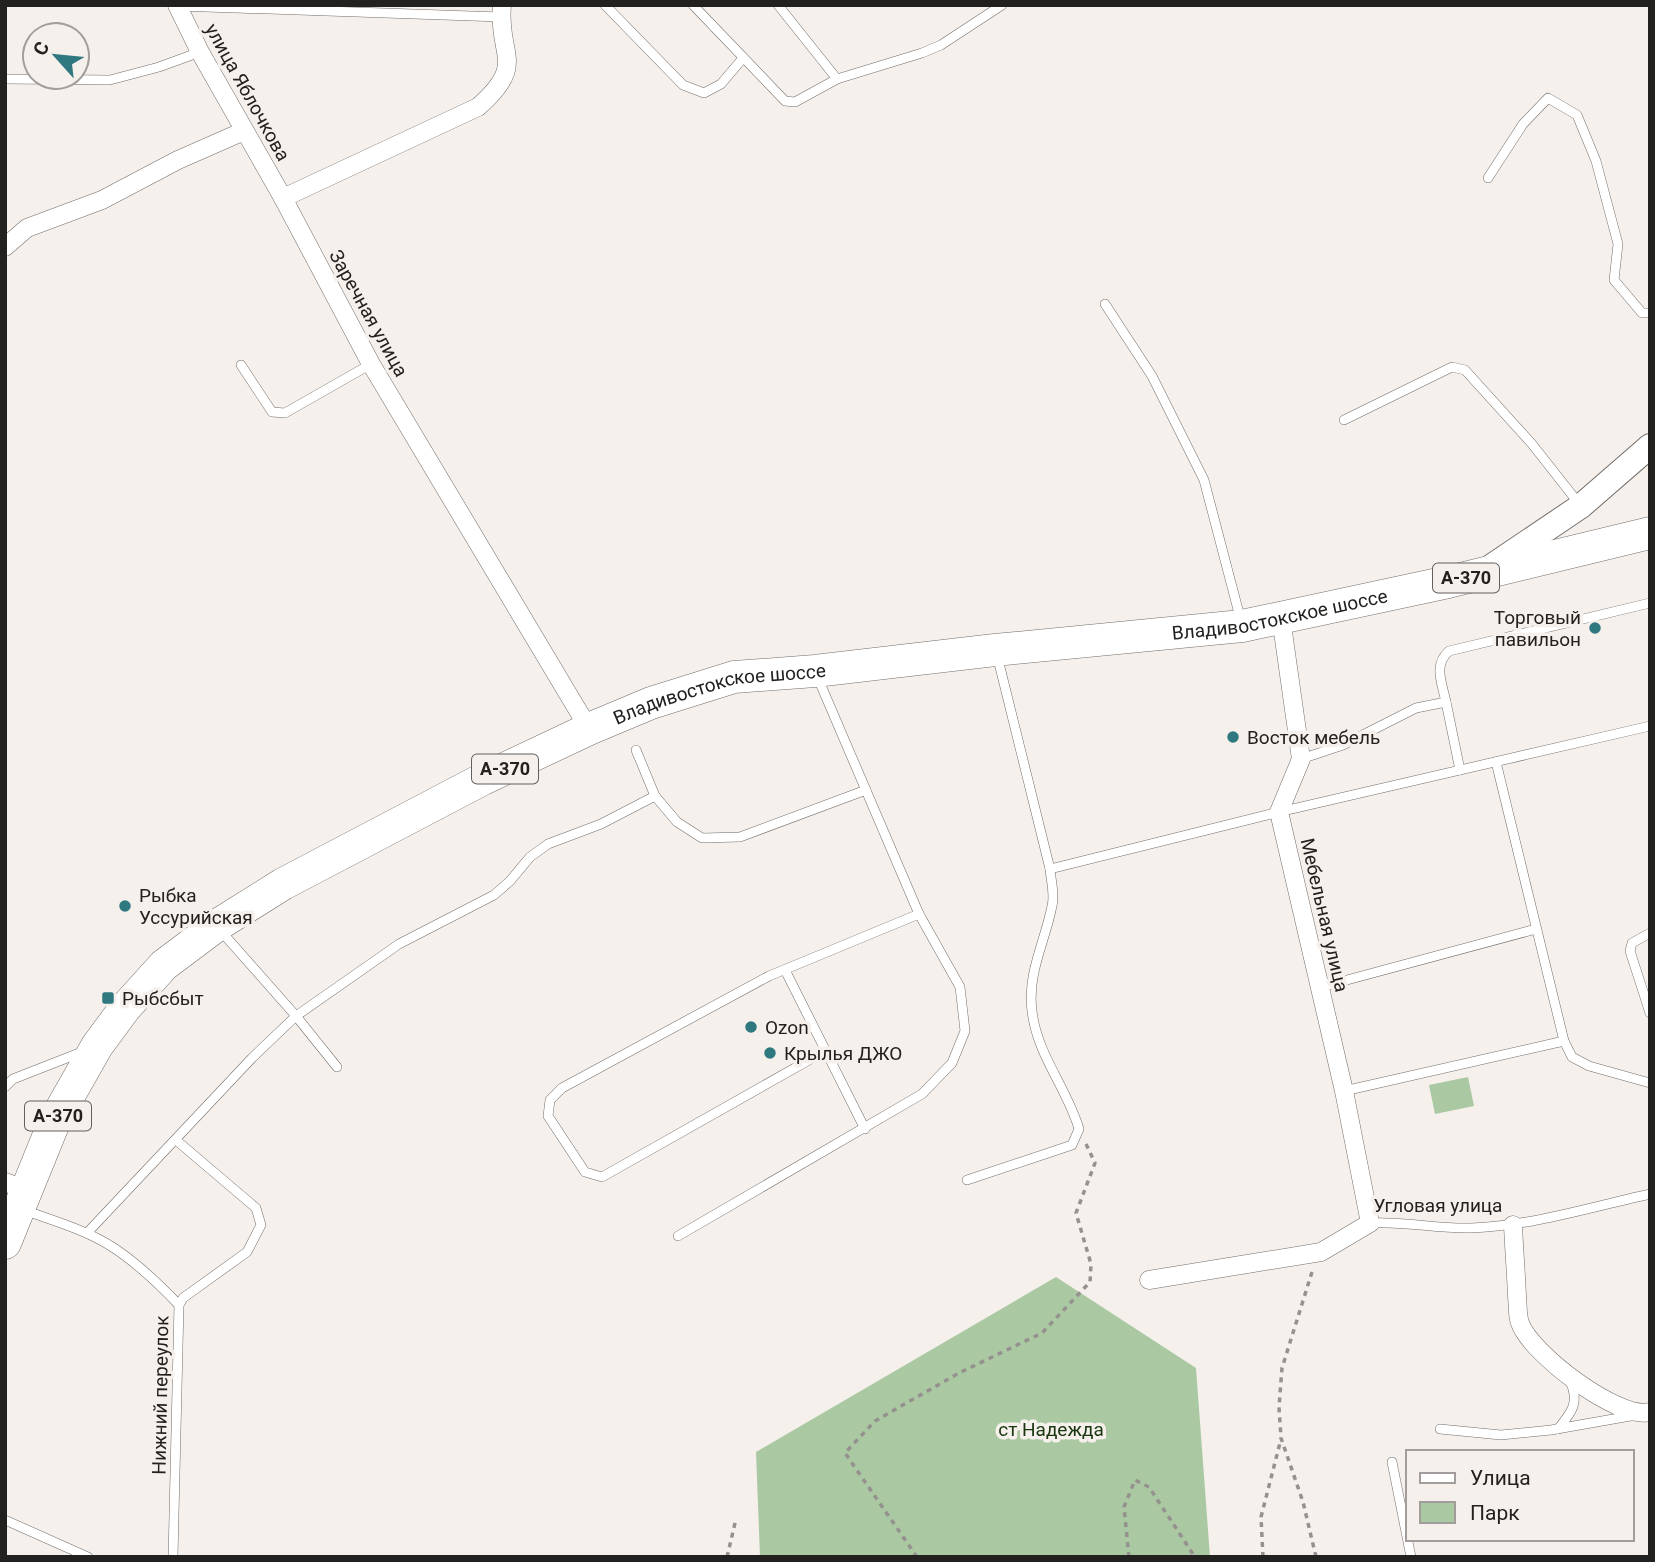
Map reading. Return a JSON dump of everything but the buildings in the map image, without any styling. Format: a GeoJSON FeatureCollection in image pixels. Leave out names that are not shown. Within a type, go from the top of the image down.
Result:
{"type":"FeatureCollection","features":[{"type":"Feature","properties":{"kind":"highway","name":"Владивостокское шоссе"},"geometry":{"type":"LineString","coordinates":[[5,1243],[17,1193],[97,1046],[125,1008],[164,965],[216,926],[283,884],[483,779],[589,729],[651,703],[734,677],[815,671],[1242,626],[1478,575],[1650,533]]}},
{"type":"Feature","properties":{"kind":"street","name":"улица Яблочкова"},"geometry":{"type":"LineString","coordinates":[[177,6],[283,198]]}},
{"type":"Feature","properties":{"kind":"street"},"geometry":{"type":"LineString","coordinates":[[283,198],[478,107],[494,93],[507,73],[508,51],[501,11]]}},
{"type":"Feature","properties":{"kind":"street"},"geometry":{"type":"LineString","coordinates":[[5,247],[27,228],[102,200],[178,160],[244,131]]}},
{"type":"Feature","properties":{"kind":"street","name":"Заречная улица"},"geometry":{"type":"LineString","coordinates":[[283,198],[371,363],[589,729]]}},
{"type":"Feature","properties":{"kind":"street"},"geometry":{"type":"LineString","coordinates":[[1478,575],[1581,506],[1650,446]]}},
{"type":"Feature","properties":{"kind":"street"},"geometry":{"type":"LineString","coordinates":[[1279,812],[1301,759],[1281,618]]}},
{"type":"Feature","properties":{"kind":"street","name":"Мебельная улица"},"geometry":{"type":"LineString","coordinates":[[1279,812],[1321,987],[1370,1223]]}},
{"type":"Feature","properties":{"kind":"street","name":"Угловая улица"},"geometry":{"type":"LineString","coordinates":[[1149,1280],[1321,1252],[1370,1223]]}},
{"type":"Feature","properties":{"kind":"street"},"geometry":{"type":"LineString","coordinates":[[1513,1225],[1519,1322],[1527,1338],[1549,1362],[1595,1394],[1629,1410],[1647,1413]]}},
{"type":"Feature","properties":{"kind":"lane"},"geometry":{"type":"LineString","coordinates":[[605,5],[683,85],[704,93],[721,84],[743,58]]}},
{"type":"Feature","properties":{"kind":"lane"},"geometry":{"type":"LineString","coordinates":[[693,5],[785,101],[795,102],[837,79],[941,45],[1002,5]]}},
{"type":"Feature","properties":{"kind":"lane"},"geometry":{"type":"LineString","coordinates":[[778,5],[837,79]]}},
{"type":"Feature","properties":{"kind":"lane"},"geometry":{"type":"LineString","coordinates":[[177,6],[501,11]]}},
{"type":"Feature","properties":{"kind":"lane"},"geometry":{"type":"LineString","coordinates":[[5,79],[110,80],[159,67],[200,52]]}},
{"type":"Feature","properties":{"kind":"lane"},"geometry":{"type":"LineString","coordinates":[[1488,178],[1523,124],[1548,98],[1577,115],[1595,161],[1618,244],[1614,280],[1642,313],[1650,313]]}},
{"type":"Feature","properties":{"kind":"lane"},"geometry":{"type":"LineString","coordinates":[[1105,304],[1152,376],[1204,480],[1242,626]]}},
{"type":"Feature","properties":{"kind":"lane"},"geometry":{"type":"LineString","coordinates":[[241,365],[272,412],[285,413],[371,363]]}},
{"type":"Feature","properties":{"kind":"lane"},"geometry":{"type":"LineString","coordinates":[[1344,420],[1452,367],[1458,367],[1465,370],[1532,444],[1581,506]]}},
{"type":"Feature","properties":{"kind":"lane"},"geometry":{"type":"LineString","coordinates":[[1460,770],[1438,668],[1442,657],[1449,650],[1650,603]]}},
{"type":"Feature","properties":{"kind":"lane"},"geometry":{"type":"LineString","coordinates":[[967,1180],[1072,1145],[1079,1129],[1073,1108],[1037,1037],[1031,1009],[1033,970],[1053,904],[1050,869],[995,650]]}},
{"type":"Feature","properties":{"kind":"lane"},"geometry":{"type":"LineString","coordinates":[[678,1236],[922,1094],[952,1063],[965,1031],[960,987],[919,914],[815,671]]}},
{"type":"Feature","properties":{"kind":"lane"},"geometry":{"type":"LineString","coordinates":[[1301,759],[1343,745],[1416,709],[1446,702]]}},
{"type":"Feature","properties":{"kind":"lane"},"geometry":{"type":"LineString","coordinates":[[1050,869],[1279,812],[1650,726]]}},
{"type":"Feature","properties":{"kind":"lane"},"geometry":{"type":"LineString","coordinates":[[636,750],[655,796],[677,822],[702,838],[740,837],[866,790]]}},
{"type":"Feature","properties":{"kind":"lane"},"geometry":{"type":"LineString","coordinates":[[1496,762],[1564,1041],[1573,1057],[1589,1066],[1650,1083]]}},
{"type":"Feature","properties":{"kind":"lane"},"geometry":{"type":"LineString","coordinates":[[87,1233],[252,1058],[296,1016],[399,944],[494,895],[530,857],[548,844],[601,824],[655,796]]}},
{"type":"Feature","properties":{"kind":"lane"},"geometry":{"type":"LineString","coordinates":[[825,1051],[601,1177],[586,1172],[548,1116],[550,1100],[562,1088],[785,970],[919,914]]}},
{"type":"Feature","properties":{"kind":"lane"},"geometry":{"type":"LineString","coordinates":[[216,926],[296,1016],[337,1068]]}},
{"type":"Feature","properties":{"kind":"lane"},"geometry":{"type":"LineString","coordinates":[[1321,987],[1536,929]]}},
{"type":"Feature","properties":{"kind":"lane"},"geometry":{"type":"LineString","coordinates":[[1650,933],[1632,943],[1630,951],[1650,1013]]}},
{"type":"Feature","properties":{"kind":"lane"},"geometry":{"type":"LineString","coordinates":[[785,970],[865,1129]]}},
{"type":"Feature","properties":{"kind":"lane"},"geometry":{"type":"LineString","coordinates":[[1344,1091],[1564,1041]]}},
{"type":"Feature","properties":{"kind":"lane"},"geometry":{"type":"LineString","coordinates":[[5,1087],[13,1079],[97,1046]]}},
{"type":"Feature","properties":{"kind":"lane","name":"Нижний переулок"},"geometry":{"type":"LineString","coordinates":[[173,1557],[179,1306],[183,1298],[247,1252],[261,1226],[256,1208],[176,1140]]}},
{"type":"Feature","properties":{"kind":"lane"},"geometry":{"type":"LineString","coordinates":[[17,1193],[115,1248],[154,1279],[179,1306]]}},
{"type":"Feature","properties":{"kind":"lane","name":"Угловая улица"},"geometry":{"type":"LineString","coordinates":[[1370,1223],[1469,1228],[1513,1225],[1650,1194]]}},
{"type":"Feature","properties":{"kind":"lane"},"geometry":{"type":"LineString","coordinates":[[1559,1429],[1572,1412],[1576,1393],[1566,1373]]}},
{"type":"Feature","properties":{"kind":"lane"},"geometry":{"type":"LineString","coordinates":[[1440,1429],[1502,1435],[1559,1429],[1647,1413]]}},
{"type":"Feature","properties":{"kind":"lane"},"geometry":{"type":"LineString","coordinates":[[1391,1462],[1406,1533]]}},
{"type":"Feature","properties":{"kind":"lane"},"geometry":{"type":"LineString","coordinates":[[5,1520],[88,1557]]}},
{"type":"Feature","properties":{"kind":"path"},"geometry":{"type":"LineString","coordinates":[[917,1557],[845,1453],[875,1421],[959,1373],[1042,1333],[1090,1282],[1091,1264],[1076,1213],[1095,1163],[1079,1129]]}},
{"type":"Feature","properties":{"kind":"path"},"geometry":{"type":"LineString","coordinates":[[1316,1557],[1303,1502],[1281,1438],[1279,1407],[1282,1367],[1309,1278],[1321,1252]]}},
{"type":"Feature","properties":{"kind":"path"},"geometry":{"type":"LineString","coordinates":[[1264,1557],[1261,1517],[1281,1438]]}},
{"type":"Feature","properties":{"kind":"path"},"geometry":{"type":"LineString","coordinates":[[1129,1557],[1124,1507],[1135,1480],[1149,1487],[1195,1557]]}},
{"type":"Feature","properties":{"kind":"path"},"geometry":{"type":"LineString","coordinates":[[727,1557],[736,1519]]}},
{"type":"Feature","properties":{"kind":"green space"},"geometry":{"type":"Polygon","coordinates":[[[1468,1077],[1474,1106],[1435,1114],[1429,1085],[1468,1077]]]}},
{"type":"Feature","properties":{"kind":"green space","name":"ст Надежда"},"geometry":{"type":"Polygon","coordinates":[[[1056,1277],[1196,1368],[1210,1557],[760,1557],[756,1452],[1056,1277]]]}},
{"type":"Feature","properties":{"kind":"place","name":"Торговый павильон"},"geometry":{"type":"Point","coordinates":[1595,628]}},
{"type":"Feature","properties":{"kind":"place","name":"Восток мебель"},"geometry":{"type":"Point","coordinates":[1233,737]}},
{"type":"Feature","properties":{"kind":"place","name":"Рыбка Уссурийская"},"geometry":{"type":"Point","coordinates":[125,906]}},
{"type":"Feature","properties":{"kind":"place","name":"Рыбсбыт"},"geometry":{"type":"Point","coordinates":[108,998]}},
{"type":"Feature","properties":{"kind":"place","name":"Ozon"},"geometry":{"type":"Point","coordinates":[751,1027]}},
{"type":"Feature","properties":{"kind":"place","name":"Крылья ДЖО"},"geometry":{"type":"Point","coordinates":[770,1053]}}]}
